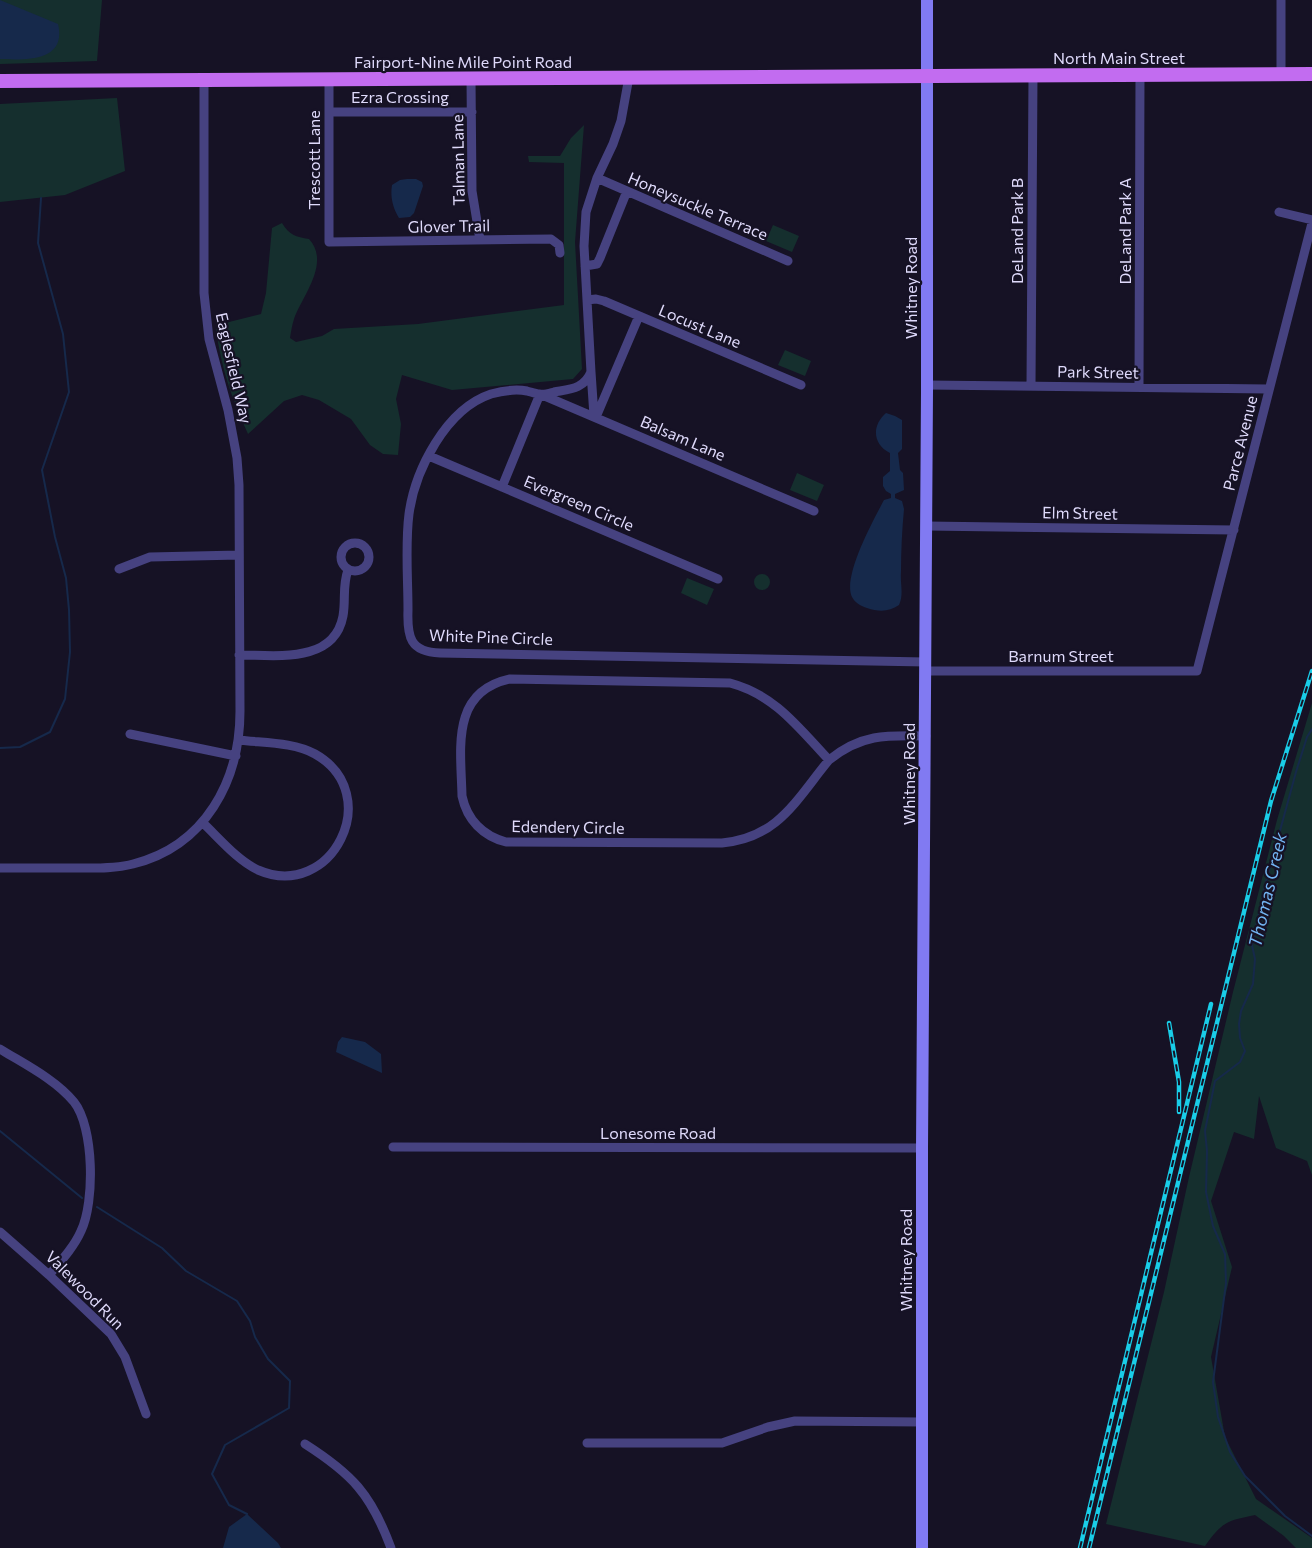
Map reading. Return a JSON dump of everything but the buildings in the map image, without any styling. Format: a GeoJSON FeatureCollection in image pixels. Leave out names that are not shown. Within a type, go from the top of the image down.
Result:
{"type":"FeatureCollection","features":[{"type":"Feature","properties":{"kind":"main road","name":"Whitney Road"},"geometry":{"type":"LineString","coordinates":[[922,1548],[927,0]]}},
{"type":"Feature","properties":{"kind":"main road","name":"North Main Street"},"geometry":{"type":"LineString","coordinates":[[927,76],[1312,74]]}},
{"type":"Feature","properties":{"kind":"main road","name":"Fairport-Nine Mile Point Road"},"geometry":{"type":"LineString","coordinates":[[0,81],[927,76]]}},
{"type":"Feature","properties":{"kind":"street"},"geometry":{"type":"LineString","coordinates":[[1281,0],[1281,74]]}},
{"type":"Feature","properties":{"kind":"street","name":"DeLand Park B"},"geometry":{"type":"LineString","coordinates":[[1031,386],[1033,75]]}},
{"type":"Feature","properties":{"kind":"street","name":"DeLand Park A"},"geometry":{"type":"LineString","coordinates":[[1139,387],[1140,75]]}},
{"type":"Feature","properties":{"kind":"street"},"geometry":{"type":"LineString","coordinates":[[595,417],[584,228],[586,212],[597,178],[618,128],[629,77]]}},
{"type":"Feature","properties":{"kind":"street","name":"Trescott Lane"},"geometry":{"type":"LineString","coordinates":[[329,79],[329,242]]}},
{"type":"Feature","properties":{"kind":"street","name":"Talman Lane"},"geometry":{"type":"LineString","coordinates":[[471,79],[472,191],[480,240]]}},
{"type":"Feature","properties":{"kind":"street","name":"Eaglesfield Way"},"geometry":{"type":"LineString","coordinates":[[0,868],[102,868],[132,865],[146,860],[175,845],[202,822],[222,796],[236,756],[239,740],[239,484],[234,439],[206,322],[204,80]]}},
{"type":"Feature","properties":{"kind":"street","name":"Ezra Crossing"},"geometry":{"type":"LineString","coordinates":[[329,112],[472,112]]}},
{"type":"Feature","properties":{"kind":"street","name":"Honeysuckle Terrace"},"geometry":{"type":"LineString","coordinates":[[597,178],[788,261]]}},
{"type":"Feature","properties":{"kind":"street"},"geometry":{"type":"LineString","coordinates":[[585,266],[597,264],[627,191]]}},
{"type":"Feature","properties":{"kind":"street"},"geometry":{"type":"LineString","coordinates":[[1279,212],[1312,221]]}},
{"type":"Feature","properties":{"kind":"street","name":"Parce Avenue"},"geometry":{"type":"LineString","coordinates":[[1197,671],[1312,221]]}},
{"type":"Feature","properties":{"kind":"street","name":"Glover Trail"},"geometry":{"type":"LineString","coordinates":[[329,242],[551,240],[559,245],[560,253]]}},
{"type":"Feature","properties":{"kind":"street","name":"Locust Lane"},"geometry":{"type":"LineString","coordinates":[[587,300],[604,301],[801,385]]}},
{"type":"Feature","properties":{"kind":"street"},"geometry":{"type":"LineString","coordinates":[[595,417],[639,316]]}},
{"type":"Feature","properties":{"kind":"street","name":"White Pine Circle"},"geometry":{"type":"LineString","coordinates":[[591,372],[581,386],[540,394],[514,391],[498,392],[483,397],[453,419],[443,431],[429,456],[413,497],[408,531],[408,630],[412,642],[424,651],[926,667]]}},
{"type":"Feature","properties":{"kind":"street","name":"Park Street"},"geometry":{"type":"LineString","coordinates":[[927,385],[1268,389]]}},
{"type":"Feature","properties":{"kind":"street"},"geometry":{"type":"LineString","coordinates":[[502,487],[540,394]]}},
{"type":"Feature","properties":{"kind":"street","name":"Balsam Lane"},"geometry":{"type":"LineString","coordinates":[[540,394],[814,510]]}},
{"type":"Feature","properties":{"kind":"street","name":"Evergreen Circle"},"geometry":{"type":"LineString","coordinates":[[429,456],[718,579]]}},
{"type":"Feature","properties":{"kind":"street","name":"Elm Street"},"geometry":{"type":"LineString","coordinates":[[927,526],[1234,530]]}},
{"type":"Feature","properties":{"kind":"street"},"geometry":{"type":"LineString","coordinates":[[119,569],[150,557],[239,555]]}},
{"type":"Feature","properties":{"kind":"street"},"geometry":{"type":"LineString","coordinates":[[239,655],[305,654],[316,651],[329,642],[336,634],[343,619],[344,582],[348,570]]}},
{"type":"Feature","properties":{"kind":"street","name":"Barnum Street"},"geometry":{"type":"LineString","coordinates":[[926,667],[1197,671]]}},
{"type":"Feature","properties":{"kind":"street","name":"Edendery Circle"},"geometry":{"type":"LineString","coordinates":[[829,760],[770,700],[749,689],[730,683],[510,679],[483,689],[466,710],[461,730],[462,796],[467,813],[476,825],[491,837],[506,842],[733,842],[761,833],[778,821],[829,760],[848,746],[867,738],[889,735],[926,736]]}},
{"type":"Feature","properties":{"kind":"street"},"geometry":{"type":"LineString","coordinates":[[130,734],[236,756]]}},
{"type":"Feature","properties":{"kind":"street"},"geometry":{"type":"LineString","coordinates":[[202,822],[250,866],[274,874],[294,874],[309,870],[330,856],[341,842],[349,816],[348,799],[340,779],[331,766],[315,754],[299,748],[239,740]]}},
{"type":"Feature","properties":{"kind":"street"},"geometry":{"type":"LineString","coordinates":[[0,1048],[68,1095],[80,1111],[87,1132],[90,1194],[86,1219],[77,1240],[49,1275]]}},
{"type":"Feature","properties":{"kind":"street","name":"Lonesome Road"},"geometry":{"type":"LineString","coordinates":[[393,1147],[922,1148]]}},
{"type":"Feature","properties":{"kind":"street","name":"Valewood Run"},"geometry":{"type":"LineString","coordinates":[[0,1232],[100,1323],[118,1345],[131,1371],[146,1414]]}},
{"type":"Feature","properties":{"kind":"street"},"geometry":{"type":"LineString","coordinates":[[587,1443],[722,1443],[768,1426],[795,1421],[922,1422]]}},
{"type":"Feature","properties":{"kind":"street"},"geometry":{"type":"LineString","coordinates":[[305,1444],[335,1464],[363,1491],[384,1527],[391,1548]]}},
{"type":"Feature","properties":{"kind":"green space"},"geometry":{"type":"Polygon","coordinates":[[[0,0],[102,0],[97,61],[0,64],[0,0]]]}},
{"type":"Feature","properties":{"kind":"green space"},"geometry":{"type":"Polygon","coordinates":[[[117,98],[125,171],[65,195],[0,202],[0,104],[117,98]]]}},
{"type":"Feature","properties":{"kind":"green space"},"geometry":{"type":"Polygon","coordinates":[[[584,125],[575,242],[582,369],[573,379],[452,390],[402,375],[396,399],[401,424],[398,455],[383,454],[370,445],[351,419],[319,400],[302,395],[284,401],[248,434],[228,383],[216,329],[229,322],[261,314],[266,293],[272,228],[282,223],[293,235],[309,239],[315,248],[316,269],[292,328],[290,338],[296,342],[322,336],[334,329],[418,324],[564,305],[564,163],[529,162],[528,156],[560,156],[571,138],[584,125]]]}},
{"type":"Feature","properties":{"kind":"green space"},"geometry":{"type":"Polygon","coordinates":[[[773,225],[799,236],[792,252],[766,241],[773,225]]]}},
{"type":"Feature","properties":{"kind":"green space"},"geometry":{"type":"Polygon","coordinates":[[[785,350],[811,361],[805,376],[778,365],[785,350]]]}},
{"type":"Feature","properties":{"kind":"green space"},"geometry":{"type":"Polygon","coordinates":[[[797,473],[824,485],[817,501],[790,490],[797,473]]]}},
{"type":"Feature","properties":{"kind":"green space"},"geometry":{"type":"Polygon","coordinates":[[[759,574],[765,574],[770,582],[768,588],[759,590],[754,585],[754,579],[759,574]]]}},
{"type":"Feature","properties":{"kind":"green space"},"geometry":{"type":"Polygon","coordinates":[[[687,578],[714,589],[707,605],[681,593],[687,578]]]}},
{"type":"Feature","properties":{"kind":"green space"},"geometry":{"type":"Polygon","coordinates":[[[1312,703],[1312,1175],[1307,1161],[1276,1148],[1259,1096],[1254,1139],[1234,1132],[1211,1201],[1232,1267],[1211,1357],[1225,1437],[1256,1499],[1312,1538],[1312,1548],[1296,1548],[1284,1536],[1255,1515],[1226,1523],[1216,1531],[1205,1546],[1106,1524],[1164,1292],[1233,992],[1277,820],[1312,703]]]}},
{"type":"Feature","properties":{"kind":"water"},"geometry":{"type":"Polygon","coordinates":[[[0,0],[58,24],[59,36],[56,46],[42,56],[0,59],[0,0]]]}},
{"type":"Feature","properties":{"kind":"water"},"geometry":{"type":"Polygon","coordinates":[[[407,179],[416,179],[422,182],[423,186],[414,213],[410,217],[399,218],[392,202],[392,185],[407,179]]]}},
{"type":"Feature","properties":{"kind":"water"},"geometry":{"type":"Polygon","coordinates":[[[886,413],[902,420],[902,449],[898,453],[904,490],[895,494],[895,498],[902,501],[904,509],[901,556],[902,593],[899,605],[880,611],[856,603],[850,588],[855,563],[867,534],[884,500],[891,498],[891,494],[883,486],[883,477],[890,471],[890,453],[880,445],[876,434],[878,423],[886,413]]]}},
{"type":"Feature","properties":{"kind":"water"},"geometry":{"type":"Polygon","coordinates":[[[342,1037],[365,1042],[381,1054],[382,1073],[336,1052],[338,1042],[342,1037]]]}},
{"type":"Feature","properties":{"kind":"water"},"geometry":{"type":"Polygon","coordinates":[[[247,1514],[281,1548],[223,1548],[229,1527],[247,1514]]]}},
{"type":"Feature","properties":{"kind":"waterway"},"geometry":{"type":"LineString","coordinates":[[0,748],[20,747],[50,732],[65,699],[70,652],[66,578],[55,537],[42,470],[69,392],[63,334],[38,243],[41,198]]}},
{"type":"Feature","properties":{"kind":"waterway","name":"Thomas Creek"},"geometry":{"type":"LineString","coordinates":[[1312,729],[1307,737],[1296,772],[1266,882],[1252,945],[1255,959],[1253,984],[1241,1011],[1239,1024],[1240,1038],[1245,1051],[1240,1062],[1215,1081],[1205,1131],[1206,1192],[1213,1226],[1225,1254],[1226,1283],[1213,1382],[1218,1417],[1230,1452],[1245,1476],[1285,1516],[1312,1536]]}},
{"type":"Feature","properties":{"kind":"waterway"},"geometry":{"type":"LineString","coordinates":[[0,1131],[82,1198]]}},
{"type":"Feature","properties":{"kind":"waterway"},"geometry":{"type":"LineString","coordinates":[[97,1207],[162,1248],[186,1271],[237,1301],[250,1321],[255,1337],[268,1359],[290,1381],[289,1408],[225,1445],[212,1474],[229,1505],[247,1514]]}},
{"type":"Feature","properties":{"kind":"railway"},"geometry":{"type":"LineString","coordinates":[[1089,1548],[1271,801],[1312,671]]}},
{"type":"Feature","properties":{"kind":"railway"},"geometry":{"type":"LineString","coordinates":[[1080,1548],[1211,1004]]}},
{"type":"Feature","properties":{"kind":"railway"},"geometry":{"type":"LineString","coordinates":[[1169,1023],[1179,1082],[1179,1112]]}}]}
